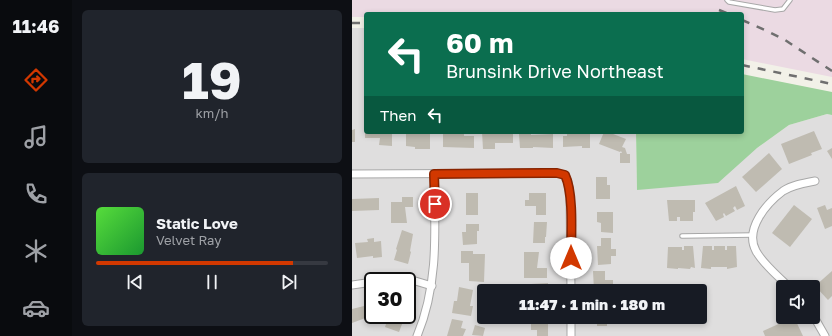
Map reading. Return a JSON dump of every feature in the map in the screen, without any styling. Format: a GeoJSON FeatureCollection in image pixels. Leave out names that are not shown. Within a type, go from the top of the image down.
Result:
{"type":"FeatureCollection","features":[{"type":"Feature","properties":{"kind":"street"},"geometry":{"type":"LineString","coordinates":[[352,174],[557,173],[565,175],[568,182],[570,195],[571,284]]}},
{"type":"Feature","properties":{"kind":"street"},"geometry":{"type":"LineString","coordinates":[[417,336],[425,314],[432,286],[436,240],[434,174]]}},
{"type":"Feature","properties":{"kind":"street"},"geometry":{"type":"LineString","coordinates":[[782,280],[767,265],[756,251],[753,244],[753,235],[758,219],[762,212],[784,191],[795,185],[815,181]]}},
{"type":"Feature","properties":{"kind":"street"},"geometry":{"type":"LineString","coordinates":[[416,281],[432,286]]}},
{"type":"Feature","properties":{"kind":"street"},"geometry":{"type":"LineString","coordinates":[[352,285],[364,283]]}},
{"type":"Feature","properties":{"kind":"street"},"geometry":{"type":"LineString","coordinates":[[571,324],[571,336]]}},
{"type":"Feature","properties":{"kind":"street"},"geometry":{"type":"LineString","coordinates":[[818,324],[825,336]]}},
{"type":"Feature","properties":{"kind":"lane"},"geometry":{"type":"LineString","coordinates":[[729,1],[783,10],[790,0]]}},
{"type":"Feature","properties":{"kind":"lane"},"geometry":{"type":"LineString","coordinates":[[682,236],[753,235]]}},
{"type":"Feature","properties":{"kind":"shaded area"},"geometry":{"type":"Polygon","coordinates":[[[352,0],[832,0],[832,77],[744,59],[744,12],[364,12],[364,17],[352,17],[352,0]]]}},
{"type":"Feature","properties":{"kind":"shaded area"},"geometry":{"type":"Polygon","coordinates":[[[352,28],[364,28],[364,134],[636,134],[637,190],[757,148],[789,125],[827,114],[832,115],[832,336],[352,336],[352,28]]]}},
{"type":"Feature","properties":{"kind":"green space"},"geometry":{"type":"Polygon","coordinates":[[[744,74],[832,92],[832,115],[827,114],[789,125],[757,148],[718,183],[637,190],[636,134],[744,134],[744,74]]]}},
{"type":"Feature","properties":{"kind":"building"},"geometry":{"type":"Polygon","coordinates":[[[355,129],[355,142],[352,142],[352,130],[355,129]]]}},
{"type":"Feature","properties":{"kind":"building"},"geometry":{"type":"Polygon","coordinates":[[[814,131],[822,149],[811,153],[812,155],[789,164],[781,144],[814,131]]]}},
{"type":"Feature","properties":{"kind":"building"},"geometry":{"type":"Polygon","coordinates":[[[365,134],[392,134],[392,146],[379,145],[380,138],[365,138],[365,134]]]}},
{"type":"Feature","properties":{"kind":"building"},"geometry":{"type":"Polygon","coordinates":[[[406,134],[430,134],[430,149],[415,149],[415,147],[406,146],[406,134]]]}},
{"type":"Feature","properties":{"kind":"building"},"geometry":{"type":"Polygon","coordinates":[[[443,134],[464,134],[464,136],[474,136],[474,148],[443,147],[443,134]]]}},
{"type":"Feature","properties":{"kind":"building"},"geometry":{"type":"Polygon","coordinates":[[[482,134],[513,134],[513,143],[495,143],[495,149],[483,149],[482,134]]]}},
{"type":"Feature","properties":{"kind":"building"},"geometry":{"type":"Polygon","coordinates":[[[519,134],[553,134],[553,148],[520,148],[519,134]]]}},
{"type":"Feature","properties":{"kind":"building"},"geometry":{"type":"Polygon","coordinates":[[[567,134],[590,134],[590,148],[582,148],[582,146],[563,147],[563,136],[567,136],[567,134]]]}},
{"type":"Feature","properties":{"kind":"building"},"geometry":{"type":"Polygon","coordinates":[[[603,134],[613,134],[626,139],[622,147],[625,148],[627,154],[630,154],[630,163],[620,163],[621,151],[620,152],[599,144],[603,134]]]}},
{"type":"Feature","properties":{"kind":"building"},"geometry":{"type":"Polygon","coordinates":[[[832,148],[832,159],[827,151],[832,148]]]}},
{"type":"Feature","properties":{"kind":"building"},"geometry":{"type":"Polygon","coordinates":[[[769,153],[782,169],[756,192],[742,177],[769,153]]]}},
{"type":"Feature","properties":{"kind":"building"},"geometry":{"type":"Polygon","coordinates":[[[596,177],[607,177],[607,185],[610,185],[610,199],[596,199],[596,177]]]}},
{"type":"Feature","properties":{"kind":"building"},"geometry":{"type":"Polygon","coordinates":[[[736,186],[745,206],[737,210],[735,206],[733,208],[735,211],[726,216],[724,213],[724,217],[716,221],[705,203],[736,186]]]}},
{"type":"Feature","properties":{"kind":"building"},"geometry":{"type":"Polygon","coordinates":[[[466,193],[478,193],[478,215],[466,215],[466,193]]]}},
{"type":"Feature","properties":{"kind":"building"},"geometry":{"type":"Polygon","coordinates":[[[529,193],[546,193],[546,215],[536,215],[536,206],[525,206],[525,200],[529,200],[529,193]]]}},
{"type":"Feature","properties":{"kind":"building"},"geometry":{"type":"Polygon","coordinates":[[[402,197],[413,197],[413,207],[405,207],[407,223],[391,223],[391,202],[402,202],[402,197]]]}},
{"type":"Feature","properties":{"kind":"building"},"geometry":{"type":"Polygon","coordinates":[[[379,198],[379,210],[352,211],[352,199],[379,198]]]}},
{"type":"Feature","properties":{"kind":"building"},"geometry":{"type":"Polygon","coordinates":[[[667,200],[695,200],[693,221],[680,221],[680,217],[677,217],[677,221],[669,221],[667,200]]]}},
{"type":"Feature","properties":{"kind":"building"},"geometry":{"type":"Polygon","coordinates":[[[794,205],[812,219],[790,247],[772,233],[794,205]]]}},
{"type":"Feature","properties":{"kind":"building"},"geometry":{"type":"Polygon","coordinates":[[[825,205],[827,210],[832,208],[832,226],[825,229],[817,208],[825,205]]]}},
{"type":"Feature","properties":{"kind":"building"},"geometry":{"type":"Polygon","coordinates":[[[597,212],[613,212],[613,233],[601,232],[601,223],[597,222],[597,212]]]}},
{"type":"Feature","properties":{"kind":"building"},"geometry":{"type":"Polygon","coordinates":[[[534,222],[547,222],[545,243],[533,243],[534,222]]]}},
{"type":"Feature","properties":{"kind":"building"},"geometry":{"type":"Polygon","coordinates":[[[466,224],[479,224],[479,231],[477,231],[477,244],[463,245],[462,232],[466,232],[466,224]]]}},
{"type":"Feature","properties":{"kind":"building"},"geometry":{"type":"Polygon","coordinates":[[[402,230],[413,234],[408,264],[394,260],[402,230]]]}},
{"type":"Feature","properties":{"kind":"building"},"geometry":{"type":"Polygon","coordinates":[[[374,238],[374,242],[381,241],[382,257],[373,258],[373,256],[357,258],[355,243],[368,242],[367,239],[374,238]]]}},
{"type":"Feature","properties":{"kind":"building"},"geometry":{"type":"Polygon","coordinates":[[[601,238],[611,238],[611,249],[616,249],[616,256],[611,256],[611,264],[598,265],[597,246],[601,246],[601,238]]]}},
{"type":"Feature","properties":{"kind":"building"},"geometry":{"type":"Polygon","coordinates":[[[684,246],[693,246],[695,268],[667,268],[668,247],[682,247],[682,250],[684,250],[684,246]]]}},
{"type":"Feature","properties":{"kind":"building"},"geometry":{"type":"Polygon","coordinates":[[[703,246],[712,246],[712,250],[714,250],[714,246],[725,246],[725,250],[727,250],[727,246],[736,246],[737,267],[727,269],[727,267],[711,267],[711,269],[701,268],[703,246]]]}},
{"type":"Feature","properties":{"kind":"building"},"geometry":{"type":"Polygon","coordinates":[[[461,251],[473,251],[473,254],[485,254],[484,282],[469,281],[469,263],[461,263],[461,251]]]}},
{"type":"Feature","properties":{"kind":"building"},"geometry":{"type":"Polygon","coordinates":[[[524,252],[539,252],[537,268],[547,268],[547,278],[524,278],[524,252]]]}},
{"type":"Feature","properties":{"kind":"building"},"geometry":{"type":"Polygon","coordinates":[[[593,271],[605,271],[605,280],[613,280],[613,284],[594,284],[593,271]]]}},
{"type":"Feature","properties":{"kind":"building"},"geometry":{"type":"Polygon","coordinates":[[[832,271],[832,296],[828,300],[820,291],[820,282],[832,271]]]}},
{"type":"Feature","properties":{"kind":"building"},"geometry":{"type":"Polygon","coordinates":[[[459,287],[473,290],[470,306],[473,306],[471,316],[452,313],[454,301],[457,301],[459,287]]]}},
{"type":"Feature","properties":{"kind":"building"},"geometry":{"type":"Polygon","coordinates":[[[364,306],[364,318],[352,323],[352,309],[364,306]]]}},
{"type":"Feature","properties":{"kind":"building"},"geometry":{"type":"Polygon","coordinates":[[[452,319],[463,321],[461,328],[466,329],[463,336],[447,336],[452,319]]]}},
{"type":"Feature","properties":{"kind":"building"},"geometry":{"type":"Polygon","coordinates":[[[386,324],[402,324],[399,332],[385,327],[386,324]]]}},
{"type":"Feature","properties":{"kind":"building"},"geometry":{"type":"Polygon","coordinates":[[[531,324],[548,324],[548,336],[537,336],[537,330],[531,330],[531,324]]]}},
{"type":"Feature","properties":{"kind":"building"},"geometry":{"type":"Polygon","coordinates":[[[597,324],[607,324],[607,326],[597,326],[597,324]]]}},
{"type":"Feature","properties":{"kind":"building"},"geometry":{"type":"Polygon","coordinates":[[[778,324],[797,324],[803,336],[765,336],[763,331],[778,324]]]}},
{"type":"Feature","properties":{"kind":"building"},"geometry":{"type":"Polygon","coordinates":[[[475,325],[485,328],[483,336],[472,335],[475,325]]]}},
{"type":"Feature","properties":{"kind":"railway"},"geometry":{"type":"LineString","coordinates":[[719,10],[724,12]]}},
{"type":"Feature","properties":{"kind":"railway"},"geometry":{"type":"LineString","coordinates":[[744,21],[785,40],[832,71]]}},
{"type":"Feature","properties":{"kind":"railway"},"geometry":{"type":"LineString","coordinates":[[352,23],[364,23]]}},
{"type":"Feature","properties":{"kind":"railway"},"geometry":{"type":"LineString","coordinates":[[744,65],[832,84]]}},
{"type":"Feature","properties":{"kind":"route"},"geometry":{"type":"LineString","coordinates":[[435,204],[434,174],[557,173],[565,175],[568,182],[570,195],[571,258]]}}]}
